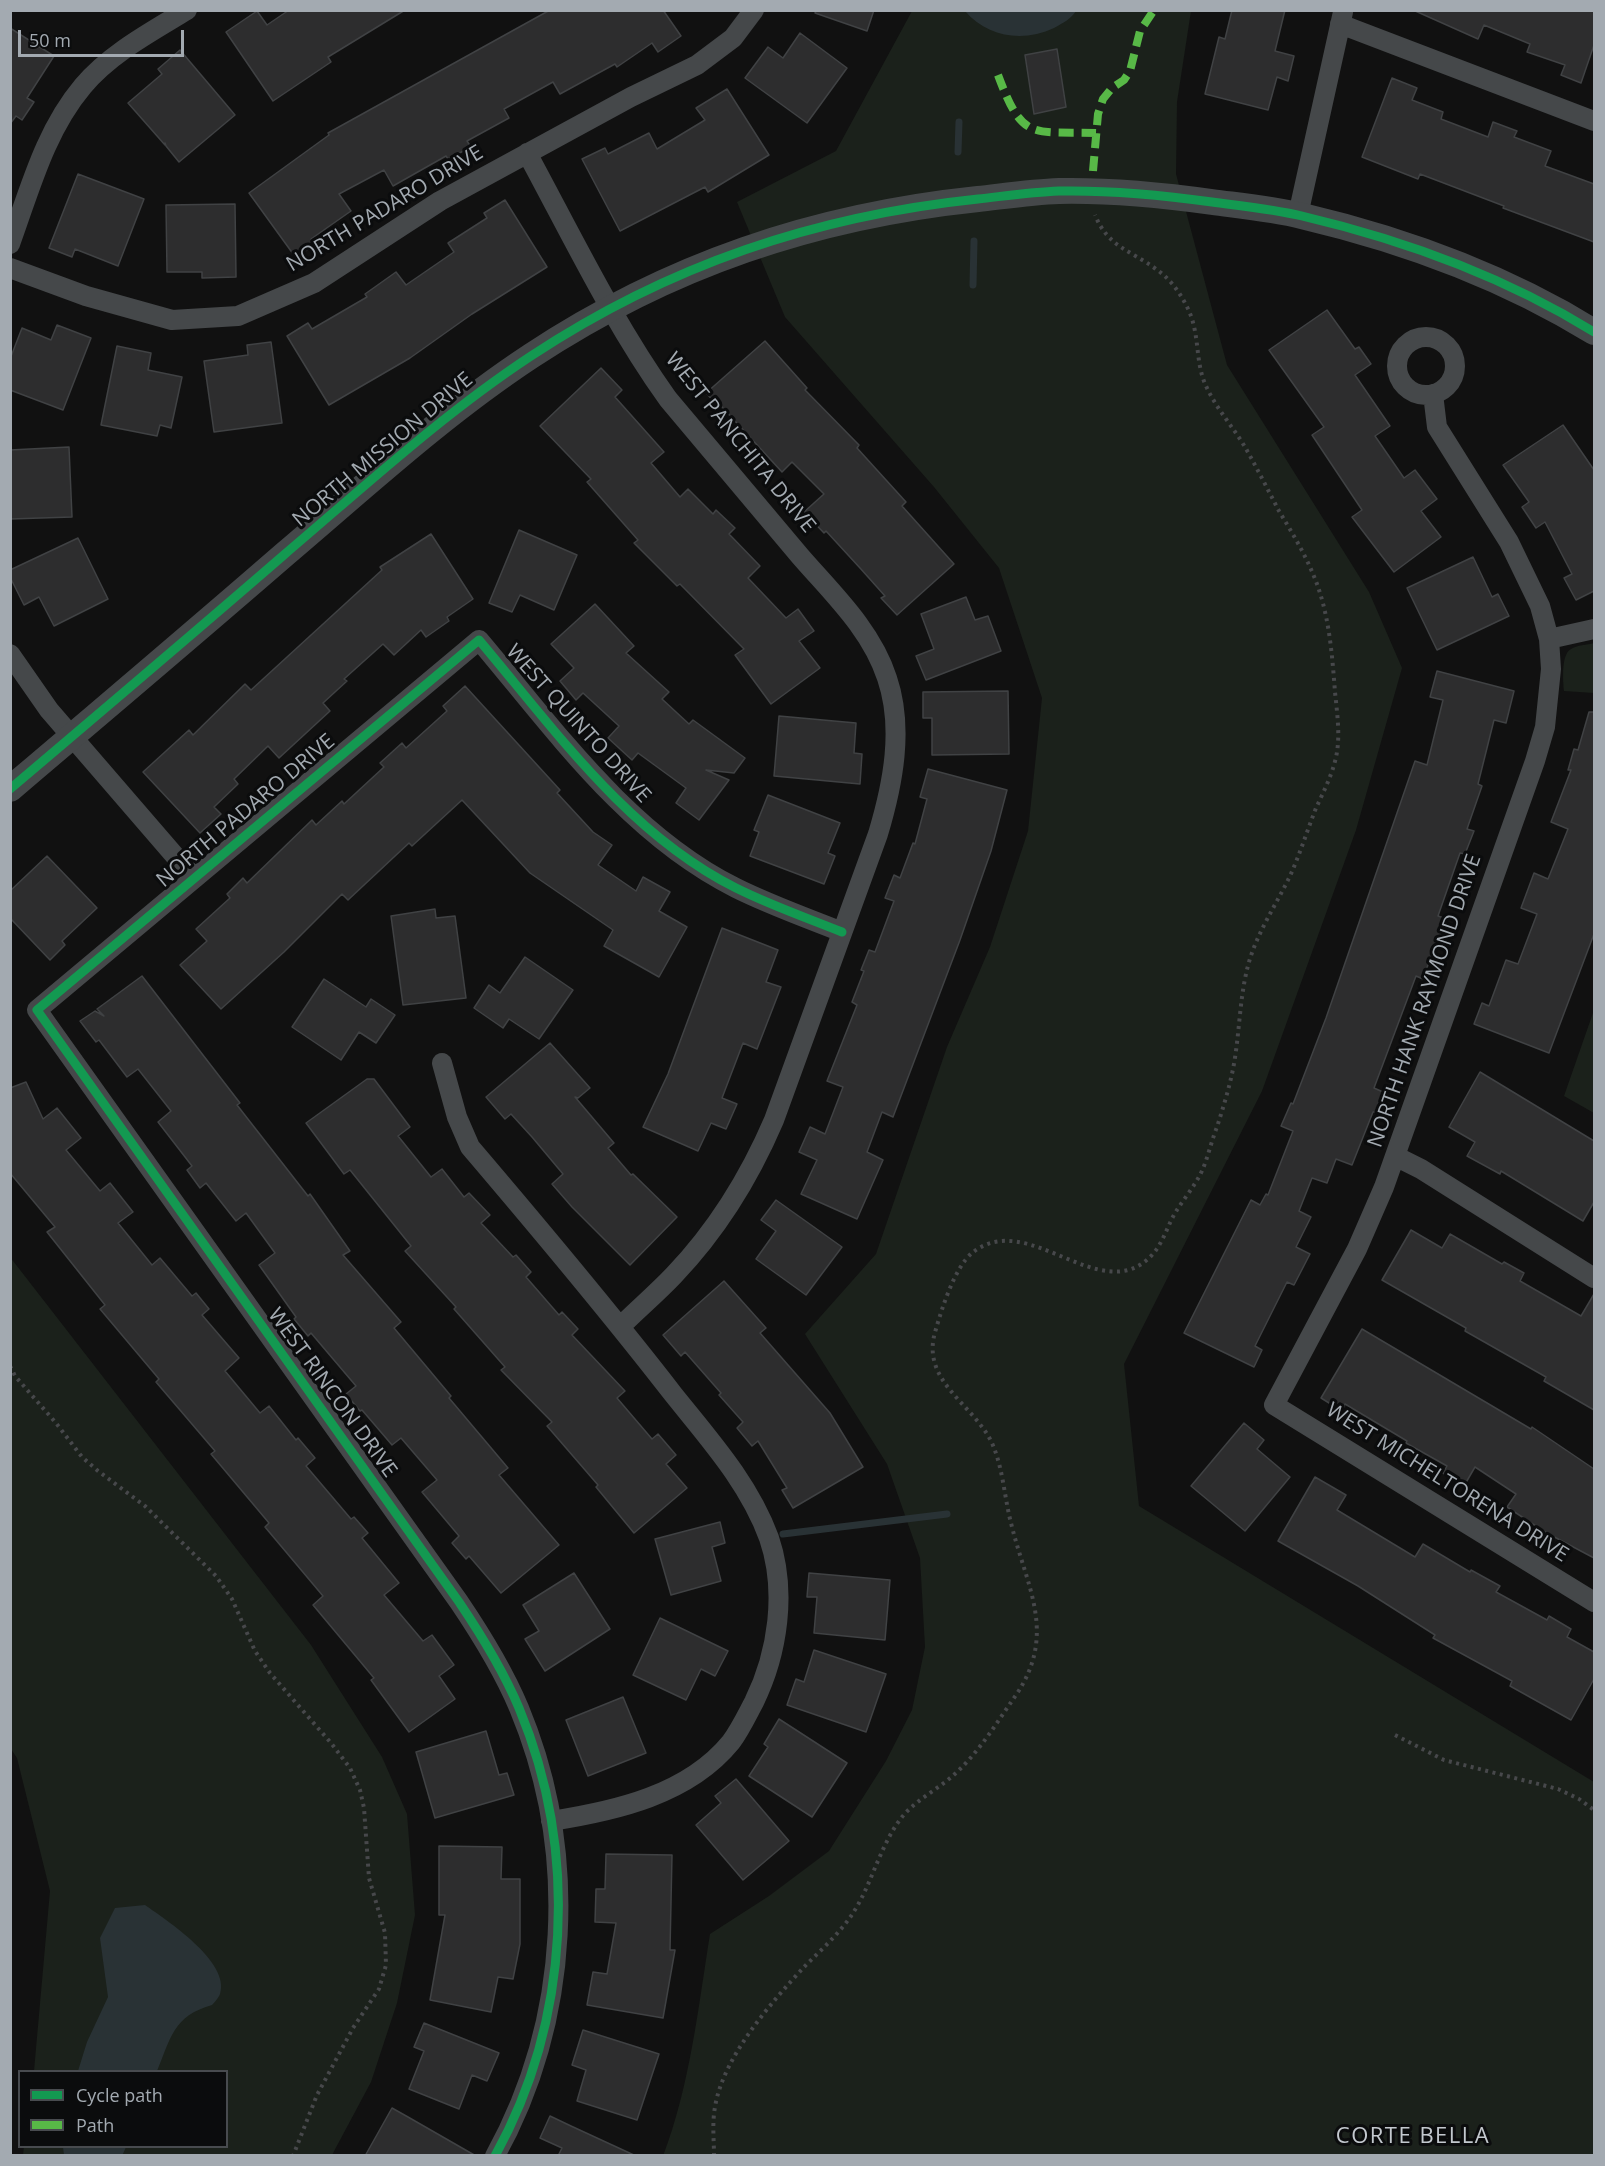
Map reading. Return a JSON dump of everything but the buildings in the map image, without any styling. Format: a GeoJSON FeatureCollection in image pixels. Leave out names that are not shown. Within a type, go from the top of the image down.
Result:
{"type":"FeatureCollection","features":[{"type":"Feature","properties":{"kind":"street"},"geometry":{"type":"LineString","coordinates":[[10,244],[41,156],[55,128],[84,85],[106,63],[137,40],[187,10]]}},
{"type":"Feature","properties":{"kind":"street","name":"NORTH PADARO DRIVE"},"geometry":{"type":"LineString","coordinates":[[10,268],[86,296],[171,320],[238,316],[314,283],[440,201],[631,97],[697,65],[733,38],[753,12]]}},
{"type":"Feature","properties":{"kind":"street"},"geometry":{"type":"LineString","coordinates":[[1298,214],[1341,17],[1594,122]]}},
{"type":"Feature","properties":{"kind":"street","name":"WEST PANCHITA DRIVE"},"geometry":{"type":"LineString","coordinates":[[527,153],[650,374],[668,399],[812,570],[843,603],[876,652],[887,678],[896,718],[889,797],[878,834],[758,1158],[722,1217],[700,1245],[675,1275],[621,1326]]}},
{"type":"Feature","properties":{"kind":"street","name":"NORTH MISSION DRIVE"},"geometry":{"type":"LineString","coordinates":[[10,789],[405,452],[532,355],[612,308],[727,255],[782,236],[887,211],[1027,193],[1072,191],[1165,195],[1298,214],[1405,245],[1506,284],[1594,332]]}},
{"type":"Feature","properties":{"kind":"street","name":"NORTH HANK RAYMOND DRIVE"},"geometry":{"type":"LineString","coordinates":[[1274,1405],[1357,1249],[1395,1156],[1545,727],[1550,681],[1549,639],[1540,606],[1509,542],[1437,427],[1434,394]]}},
{"type":"Feature","properties":{"kind":"street"},"geometry":{"type":"LineString","coordinates":[[1549,639],[1594,629]]}},
{"type":"Feature","properties":{"kind":"street","name":"NORTH PADARO DRIVE"},"geometry":{"type":"LineString","coordinates":[[37,1010],[478,640]]}},
{"type":"Feature","properties":{"kind":"street","name":"WEST QUINTO DRIVE"},"geometry":{"type":"LineString","coordinates":[[478,640],[602,785],[658,837],[736,888],[842,932]]}},
{"type":"Feature","properties":{"kind":"street"},"geometry":{"type":"LineString","coordinates":[[10,654],[72,737],[194,878]]}},
{"type":"Feature","properties":{"kind":"street","name":"WEST RINCON DRIVE"},"geometry":{"type":"LineString","coordinates":[[37,1010],[452,1592],[504,1675],[527,1729],[551,1821],[559,1922],[558,1956],[544,2036],[520,2105],[495,2156]]}},
{"type":"Feature","properties":{"kind":"street"},"geometry":{"type":"LineString","coordinates":[[442,1063],[457,1117],[470,1147],[621,1326],[735,1473],[755,1507],[769,1538],[777,1572],[776,1629],[770,1661],[760,1688],[731,1742],[707,1765],[683,1781],[631,1805],[594,1815],[551,1821]]}},
{"type":"Feature","properties":{"kind":"street"},"geometry":{"type":"LineString","coordinates":[[1395,1156],[1421,1169],[1594,1278]]}},
{"type":"Feature","properties":{"kind":"street","name":"WEST MICHELTORENA DRIVE"},"geometry":{"type":"LineString","coordinates":[[1274,1405],[1594,1602]]}},
{"type":"Feature","properties":{"kind":"path"},"geometry":{"type":"LineString","coordinates":[[714,2156],[715,2106],[726,2075],[746,2040],[802,1969],[850,1918],[901,1819],[930,1792],[947,1781],[975,1753],[1025,1680],[1038,1643],[1032,1594],[1010,1521],[992,1443],[979,1423],[943,1381],[934,1366],[933,1340],[960,1268],[970,1254],[998,1242],[1016,1241],[1038,1246],[1087,1267],[1110,1271],[1132,1268],[1146,1262],[1158,1248],[1176,1212],[1200,1173],[1209,1151],[1232,1076],[1243,988],[1250,960],[1259,935],[1294,867],[1336,757],[1338,722],[1331,654],[1323,603],[1313,575],[1245,447],[1207,390],[1201,373],[1197,332],[1192,315],[1180,294],[1163,273],[1111,242],[1100,228],[1095,215]]}},
{"type":"Feature","properties":{"kind":"path"},"geometry":{"type":"LineString","coordinates":[[10,1366],[15,1376],[57,1423],[82,1458],[145,1506],[216,1576],[232,1599],[255,1651],[270,1673],[350,1768],[360,1790],[364,1808],[369,1878],[385,1933],[386,1965],[379,1989],[353,2028],[317,2095],[293,2156]]}},
{"type":"Feature","properties":{"kind":"path"},"geometry":{"type":"LineString","coordinates":[[1395,1735],[1444,1760],[1558,1790],[1579,1799],[1594,1810]]}},
{"type":"Feature","properties":{"kind":"shaded area"},"geometry":{"type":"Polygon","coordinates":[[[912,11],[1191,11],[1177,102],[1176,174],[1227,365],[1369,592],[1402,668],[1356,830],[1262,1091],[1124,1364],[1139,1506],[1594,1782],[1594,2155],[663,2156],[687,2074],[710,1934],[769,1896],[829,1851],[886,1761],[912,1710],[925,1647],[920,1558],[887,1464],[805,1334],[876,1254],[947,1047],[990,947],[1028,831],[1042,698],[999,568],[934,487],[785,317],[737,202],[836,151],[912,11]]]}},
{"type":"Feature","properties":{"kind":"shaded area"},"geometry":{"type":"Polygon","coordinates":[[[965,11],[1076,11],[1069,19],[1054,28],[1019,36],[995,32],[984,27],[965,11]]]}},
{"type":"Feature","properties":{"kind":"shaded area"},"geometry":{"type":"Polygon","coordinates":[[[1594,643],[1594,693],[1564,691],[1563,668],[1568,652],[1576,647],[1594,643]]]}},
{"type":"Feature","properties":{"kind":"shaded area"},"geometry":{"type":"Polygon","coordinates":[[[1594,1010],[1594,1113],[1564,1096],[1594,1010]]]}},
{"type":"Feature","properties":{"kind":"shaded area"},"geometry":{"type":"Polygon","coordinates":[[[10,1257],[311,1645],[382,1757],[407,1814],[415,1915],[397,2003],[371,2082],[332,2155],[23,2155],[24,2148],[228,2148],[228,2070],[34,2070],[50,1891],[17,1758],[11,1749],[10,1257]]]}},
{"type":"Feature","properties":{"kind":"shaded area"},"geometry":{"type":"Polygon","coordinates":[[[145,1905],[195,1943],[216,1969],[221,1982],[220,1994],[212,2005],[189,2015],[175,2030],[157,2070],[78,2070],[87,2042],[108,1997],[100,1938],[115,1908],[145,1905]]]}},
{"type":"Feature","properties":{"kind":"shaded area"},"geometry":{"type":"Polygon","coordinates":[[[63,2148],[126,2148],[122,2156],[64,2155],[63,2148]]]}},
{"type":"Feature","properties":{"kind":"waterway"},"geometry":{"type":"LineString","coordinates":[[958,152],[959,122]]}},
{"type":"Feature","properties":{"kind":"waterway"},"geometry":{"type":"LineString","coordinates":[[973,285],[974,241]]}},
{"type":"Feature","properties":{"kind":"waterway"},"geometry":{"type":"LineString","coordinates":[[783,1534],[947,1514]]}},
{"type":"Feature","properties":{"kind":"marked path"},"geometry":{"type":"LineString","coordinates":[[1093,171],[1098,114],[1103,99],[1112,88],[1124,80],[1130,71],[1140,31],[1154,10]]}},
{"type":"Feature","properties":{"kind":"marked path"},"geometry":{"type":"LineString","coordinates":[[998,75],[1015,112],[1032,128],[1057,133],[1096,133]]}},
{"type":"Feature","properties":{"kind":"cycle path"},"geometry":{"type":"LineString","coordinates":[[10,789],[405,451],[498,378],[583,324],[636,295],[690,271],[801,232],[918,207],[1039,192],[1117,192],[1193,199],[1291,214],[1416,249],[1489,277],[1560,312],[1594,332]]}},
{"type":"Feature","properties":{"kind":"cycle path"},"geometry":{"type":"LineString","coordinates":[[495,2156],[520,2104],[539,2049],[551,1992],[558,1935],[558,1877],[551,1820],[538,1763],[519,1708],[492,1654],[459,1602],[37,1010],[479,640],[595,778],[661,839],[697,866],[736,888],[842,932]]}},
{"type":"Feature","properties":{"kind":"district","name":"CORTE BELLA"},"geometry":{"type":"Point","coordinates":[1413,2137]}}]}
